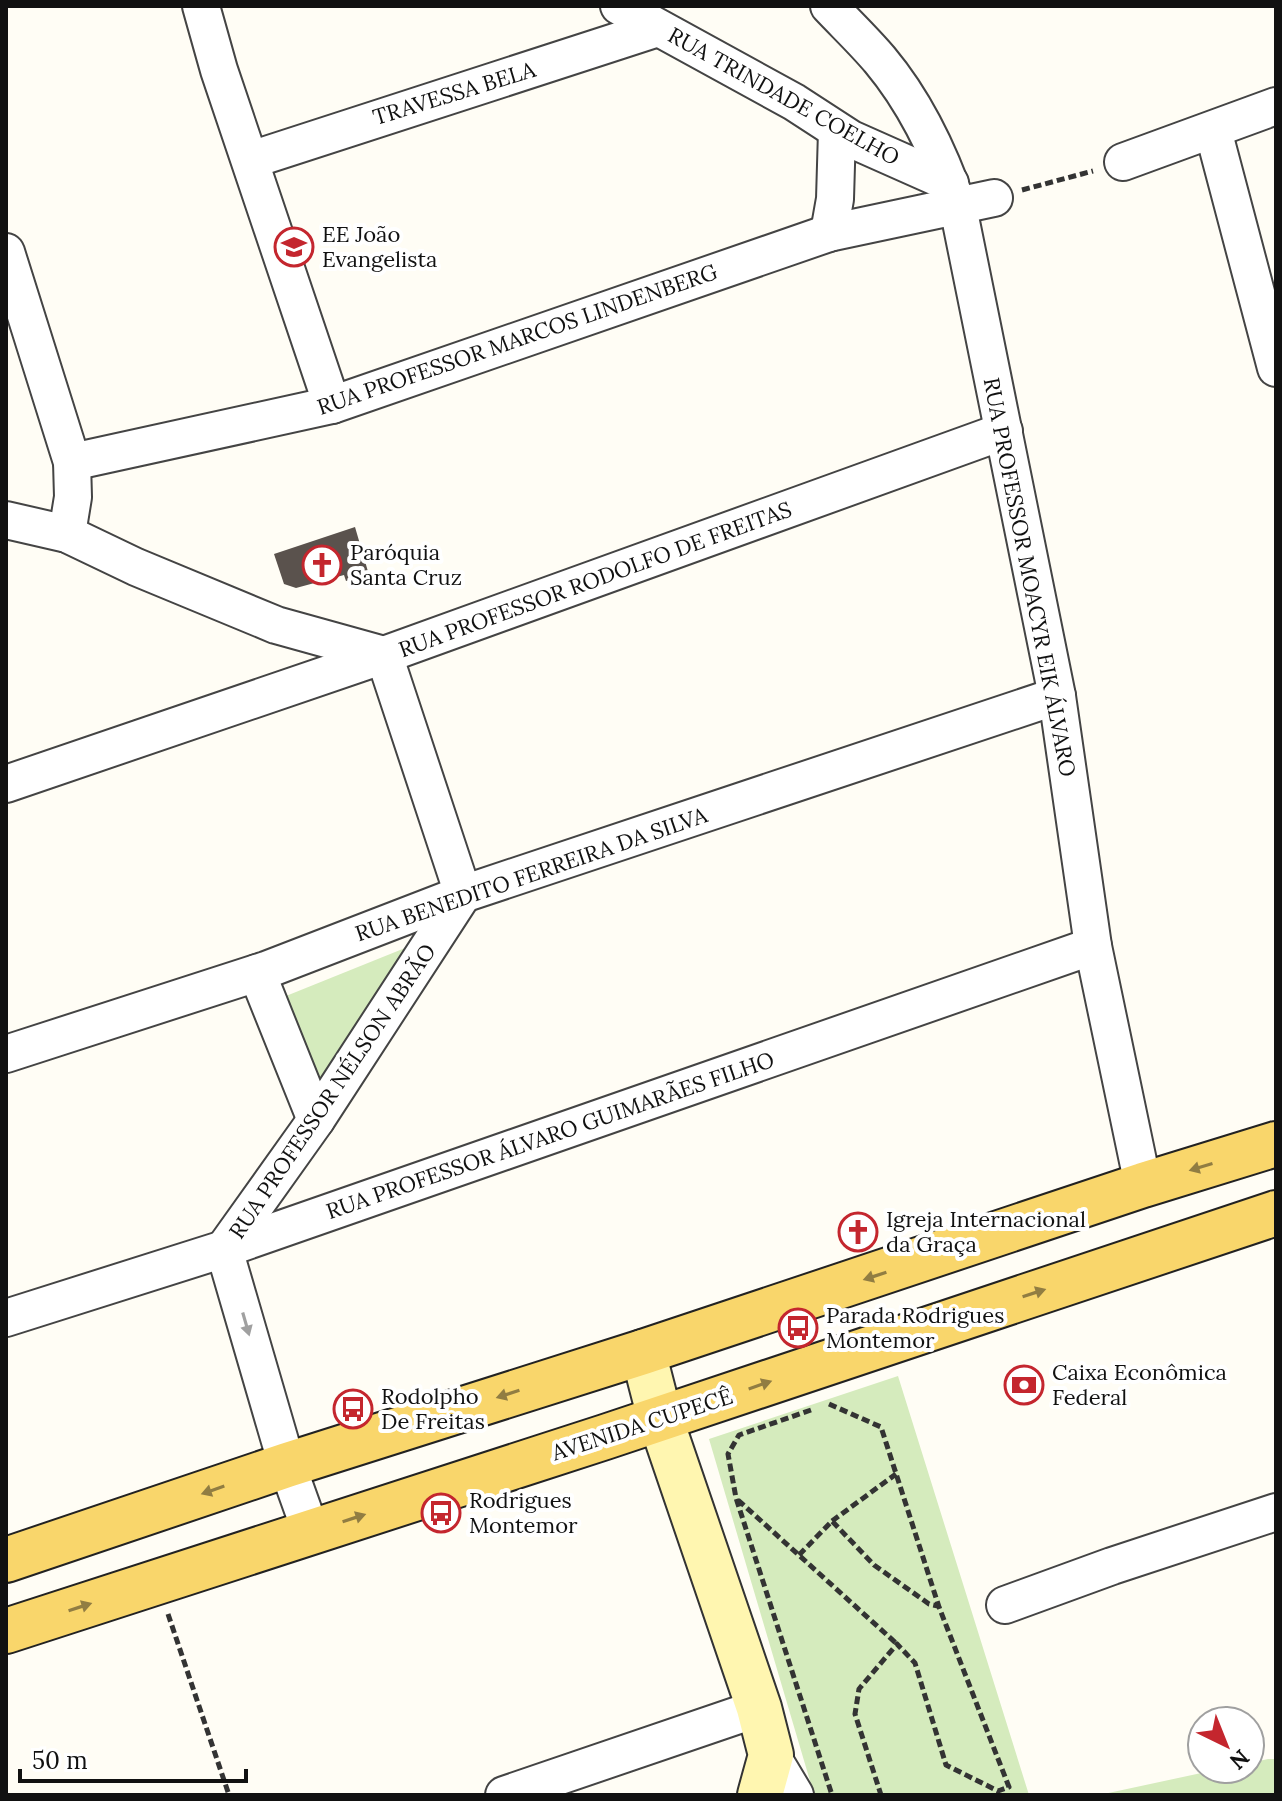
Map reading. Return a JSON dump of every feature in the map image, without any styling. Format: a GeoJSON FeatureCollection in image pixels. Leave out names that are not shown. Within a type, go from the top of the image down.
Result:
{"type":"FeatureCollection","features":[{"type":"Feature","properties":{"kind":"main road"},"geometry":{"type":"LineString","coordinates":[[6,1560],[287,1465],[643,1352],[1143,1185],[1276,1144]]}},
{"type":"Feature","properties":{"kind":"main road","name":"AVENIDA CUPECÊ"},"geometry":{"type":"LineString","coordinates":[[6,1631],[1276,1213]]}},
{"type":"Feature","properties":{"kind":"street"},"geometry":{"type":"LineString","coordinates":[[201,6],[219,70],[332,405]]}},
{"type":"Feature","properties":{"kind":"street","name":"RUA TRINDADE COELHO"},"geometry":{"type":"LineString","coordinates":[[619,6],[954,195]]}},
{"type":"Feature","properties":{"kind":"street","name":"RUA PROFESSOR MOACYR EIK ÁLVARO"},"geometry":{"type":"LineString","coordinates":[[829,6],[881,60],[916,112],[939,152],[954,195],[1057,696],[1093,946],[1143,1185]]}},
{"type":"Feature","properties":{"kind":"street","name":"TRAVESSA BELA"},"geometry":{"type":"LineString","coordinates":[[251,160],[343,128],[514,76],[616,39],[658,28]]}},
{"type":"Feature","properties":{"kind":"street"},"geometry":{"type":"LineString","coordinates":[[1123,162],[1276,106]]}},
{"type":"Feature","properties":{"kind":"street"},"geometry":{"type":"LineString","coordinates":[[1213,130],[1276,368]]}},
{"type":"Feature","properties":{"kind":"street"},"geometry":{"type":"LineString","coordinates":[[829,233],[837,172],[837,131]]}},
{"type":"Feature","properties":{"kind":"street","name":"RUA PROFESSOR MARCOS LINDENBERG"},"geometry":{"type":"LineString","coordinates":[[72,462],[332,405],[829,233],[954,195],[994,198]]}},
{"type":"Feature","properties":{"kind":"street"},"geometry":{"type":"LineString","coordinates":[[6,252],[72,462],[73,497],[67,534]]}},
{"type":"Feature","properties":{"kind":"street","name":"RUA PROFESSOR RODOLFO DE FREITAS"},"geometry":{"type":"LineString","coordinates":[[6,520],[67,534],[136,567],[276,625],[384,655],[1004,431]]}},
{"type":"Feature","properties":{"kind":"street"},"geometry":{"type":"LineString","coordinates":[[6,784],[384,655],[463,894]]}},
{"type":"Feature","properties":{"kind":"street","name":"RUA BENEDITO FERREIRA DA SILVA"},"geometry":{"type":"LineString","coordinates":[[6,1054],[257,973],[463,894],[1057,696]]}},
{"type":"Feature","properties":{"kind":"street","name":"RUA PROFESSOR NÉLSON ABRÃO"},"geometry":{"type":"LineString","coordinates":[[311,1532],[287,1465],[224,1249],[316,1120],[463,894]]}},
{"type":"Feature","properties":{"kind":"street","name":"RUA PROFESSOR ÁLVARO GUIMARÃES FILHO"},"geometry":{"type":"LineString","coordinates":[[6,1318],[224,1249],[1093,946]]}},
{"type":"Feature","properties":{"kind":"street"},"geometry":{"type":"LineString","coordinates":[[257,973],[316,1120]]}},
{"type":"Feature","properties":{"kind":"street"},"geometry":{"type":"LineString","coordinates":[[643,1352],[660,1418],[759,1708],[766,1775],[795,1795]]}},
{"type":"Feature","properties":{"kind":"street"},"geometry":{"type":"LineString","coordinates":[[1005,1605],[1276,1512]]}},
{"type":"Feature","properties":{"kind":"street"},"geometry":{"type":"LineString","coordinates":[[504,1795],[759,1708]]}},
{"type":"Feature","properties":{"kind":"path"},"geometry":{"type":"LineString","coordinates":[[994,198],[1123,162]]}},
{"type":"Feature","properties":{"kind":"path"},"geometry":{"type":"LineString","coordinates":[[736,1498],[915,1663],[946,1765],[998,1791],[1009,1787],[939,1607],[881,1427],[831,1403],[739,1435],[728,1454],[736,1498],[832,1795]]}},
{"type":"Feature","properties":{"kind":"path"},"geometry":{"type":"LineString","coordinates":[[799,1555],[832,1521],[896,1474]]}},
{"type":"Feature","properties":{"kind":"path"},"geometry":{"type":"LineString","coordinates":[[832,1521],[874,1565],[929,1604],[939,1607]]}},
{"type":"Feature","properties":{"kind":"path"},"geometry":{"type":"LineString","coordinates":[[157,1583],[229,1795]]}},
{"type":"Feature","properties":{"kind":"path"},"geometry":{"type":"LineString","coordinates":[[881,1795],[855,1714],[859,1689],[897,1644]]}},
{"type":"Feature","properties":{"kind":"green space"},"geometry":{"type":"Polygon","coordinates":[[[420,942],[322,1085],[286,996],[420,942]]]}},
{"type":"Feature","properties":{"kind":"green space"},"geometry":{"type":"Polygon","coordinates":[[[898,1376],[1029,1795],[814,1795],[709,1439],[898,1376]]]}},
{"type":"Feature","properties":{"kind":"green space"},"geometry":{"type":"Polygon","coordinates":[[[1266,1759],[1276,1759],[1276,1795],[1099,1795],[1186,1776],[1186,1785],[1266,1785],[1266,1759]]]}},
{"type":"Feature","properties":{"kind":"building","name":"Paróquia Santa Cruz"},"geometry":{"type":"Polygon","coordinates":[[[355,527],[369,575],[346,581],[344,575],[296,588],[284,584],[274,554],[355,527]]]}},
{"type":"Feature","properties":{"kind":"place","name":"EE João Evangelista"},"geometry":{"type":"Point","coordinates":[294,247]}},
{"type":"Feature","properties":{"kind":"place","name":"Paróquia Santa Cruz"},"geometry":{"type":"Point","coordinates":[322,565]}},
{"type":"Feature","properties":{"kind":"place","name":"Igreja Internacional da Graça"},"geometry":{"type":"Point","coordinates":[858,1232]}},
{"type":"Feature","properties":{"kind":"place","name":"Parada Rodrigues Montemor"},"geometry":{"type":"Point","coordinates":[798,1328]}},
{"type":"Feature","properties":{"kind":"place","name":"Caixa Econômica Federal"},"geometry":{"type":"Point","coordinates":[1024,1385]}},
{"type":"Feature","properties":{"kind":"place","name":"Rodolpho De Freitas"},"geometry":{"type":"Point","coordinates":[353,1409]}},
{"type":"Feature","properties":{"kind":"place","name":"Rodrigues Montemor"},"geometry":{"type":"Point","coordinates":[441,1513]}}]}
